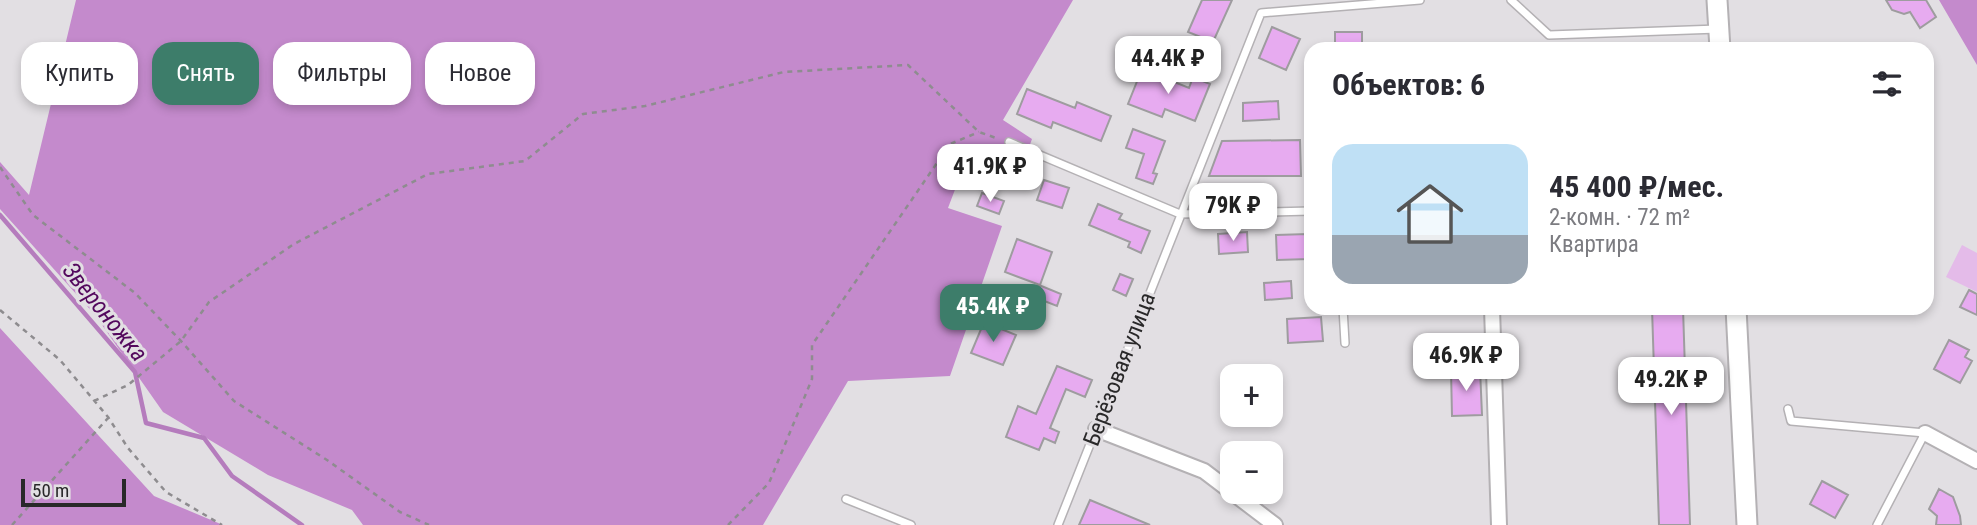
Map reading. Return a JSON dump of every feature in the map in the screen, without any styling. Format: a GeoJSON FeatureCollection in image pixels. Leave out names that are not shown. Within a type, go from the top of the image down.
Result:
{"type":"FeatureCollection","features":[{"type":"Feature","properties":{"kind":"street"},"geometry":{"type":"LineString","coordinates":[[1717,0],[1720,42]]}},
{"type":"Feature","properties":{"kind":"street"},"geometry":{"type":"LineString","coordinates":[[1492,315],[1499,525]]}},
{"type":"Feature","properties":{"kind":"street"},"geometry":{"type":"LineString","coordinates":[[1736,315],[1747,525]]}},
{"type":"Feature","properties":{"kind":"street"},"geometry":{"type":"LineString","coordinates":[[1097,429],[1204,471],[1275,525]]}},
{"type":"Feature","properties":{"kind":"street"},"geometry":{"type":"LineString","coordinates":[[1925,433],[1977,461]]}},
{"type":"Feature","properties":{"kind":"lane","name":"Берёзовая улица"},"geometry":{"type":"LineString","coordinates":[[1058,525],[1261,13],[1420,0]]}},
{"type":"Feature","properties":{"kind":"lane"},"geometry":{"type":"LineString","coordinates":[[1511,0],[1549,34],[1719,29]]}},
{"type":"Feature","properties":{"kind":"lane"},"geometry":{"type":"LineString","coordinates":[[1009,142],[1180,214],[1304,211]]}},
{"type":"Feature","properties":{"kind":"lane"},"geometry":{"type":"LineString","coordinates":[[1343,315],[1345,343]]}},
{"type":"Feature","properties":{"kind":"lane"},"geometry":{"type":"LineString","coordinates":[[1788,409],[1791,421],[1925,433],[1877,525]]}},
{"type":"Feature","properties":{"kind":"lane"},"geometry":{"type":"LineString","coordinates":[[846,499],[894,522],[911,525]]}},
{"type":"Feature","properties":{"kind":"path"},"geometry":{"type":"LineString","coordinates":[[94,401],[128,384],[181,341],[209,302],[294,244],[428,174],[525,161],[583,114],[645,106],[784,72],[908,65],[979,132],[1009,142]]}},
{"type":"Feature","properties":{"kind":"path"},"geometry":{"type":"LineString","coordinates":[[728,525],[769,483],[812,379],[812,345],[950,144],[979,132]]}},
{"type":"Feature","properties":{"kind":"path"},"geometry":{"type":"LineString","coordinates":[[0,167],[33,215],[135,293],[234,401],[327,460],[400,512],[429,525]]}},
{"type":"Feature","properties":{"kind":"path"},"geometry":{"type":"LineString","coordinates":[[0,310],[60,360],[166,492],[222,525]]}},
{"type":"Feature","properties":{"kind":"path"},"geometry":{"type":"LineString","coordinates":[[12,525],[108,417]]}},
{"type":"Feature","properties":{"kind":"shaded area"},"geometry":{"type":"Polygon","coordinates":[[[76,0],[1073,0],[1003,120],[1032,139],[1024,161],[967,158],[948,208],[1002,226],[950,376],[848,381],[763,525],[363,525],[352,510],[268,475],[163,412],[95,315],[0,209],[0,162],[29,195],[51,105],[138,105],[138,42],[66,42],[76,0]]]}},
{"type":"Feature","properties":{"kind":"shaded area"},"geometry":{"type":"Polygon","coordinates":[[[1939,0],[1977,0],[1977,65],[1939,0]]]}},
{"type":"Feature","properties":{"kind":"shaded area"},"geometry":{"type":"Polygon","coordinates":[[[1962,245],[1977,253],[1977,292],[1946,277],[1962,245]]]}},
{"type":"Feature","properties":{"kind":"shaded area"},"geometry":{"type":"Polygon","coordinates":[[[0,328],[154,496],[223,525],[0,525],[0,328]]]}},
{"type":"Feature","properties":{"kind":"building"},"geometry":{"type":"Polygon","coordinates":[[[1202,0],[1232,0],[1213,42],[1188,32],[1202,0]]]}},
{"type":"Feature","properties":{"kind":"building"},"geometry":{"type":"Polygon","coordinates":[[[1886,0],[1926,0],[1936,17],[1920,28],[1910,12],[1904,14],[1892,10],[1886,0]]]}},
{"type":"Feature","properties":{"kind":"building"},"geometry":{"type":"Polygon","coordinates":[[[1272,27],[1300,39],[1286,70],[1259,58],[1272,27]]]}},
{"type":"Feature","properties":{"kind":"building"},"geometry":{"type":"Polygon","coordinates":[[[1335,32],[1362,32],[1362,42],[1335,42],[1335,32]]]}},
{"type":"Feature","properties":{"kind":"building"},"geometry":{"type":"Polygon","coordinates":[[[1142,69],[1189,88],[1193,77],[1210,84],[1195,121],[1165,109],[1162,117],[1128,104],[1142,69]]]}},
{"type":"Feature","properties":{"kind":"building"},"geometry":{"type":"Polygon","coordinates":[[[1027,89],[1075,108],[1077,102],[1111,116],[1101,141],[1053,122],[1051,128],[1017,114],[1027,89]]]}},
{"type":"Feature","properties":{"kind":"building"},"geometry":{"type":"Polygon","coordinates":[[[1278,101],[1279,119],[1243,121],[1243,103],[1278,101]]]}},
{"type":"Feature","properties":{"kind":"building"},"geometry":{"type":"Polygon","coordinates":[[[1133,129],[1165,141],[1153,173],[1157,174],[1153,184],[1136,178],[1144,154],[1126,148],[1133,129]]]}},
{"type":"Feature","properties":{"kind":"building"},"geometry":{"type":"Polygon","coordinates":[[[1300,140],[1301,176],[1209,176],[1222,141],[1300,140]]]}},
{"type":"Feature","properties":{"kind":"building"},"geometry":{"type":"Polygon","coordinates":[[[1044,180],[1069,188],[1062,208],[1037,200],[1044,180]]]}},
{"type":"Feature","properties":{"kind":"building"},"geometry":{"type":"Polygon","coordinates":[[[982,193],[1004,201],[999,214],[977,206],[982,193]]]}},
{"type":"Feature","properties":{"kind":"building"},"geometry":{"type":"Polygon","coordinates":[[[1098,204],[1122,214],[1119,219],[1150,231],[1141,253],[1128,247],[1130,242],[1089,225],[1098,204]]]}},
{"type":"Feature","properties":{"kind":"building"},"geometry":{"type":"Polygon","coordinates":[[[1247,232],[1248,252],[1219,254],[1218,234],[1247,232]]]}},
{"type":"Feature","properties":{"kind":"building"},"geometry":{"type":"Polygon","coordinates":[[[1304,234],[1304,259],[1277,260],[1276,235],[1304,234]]]}},
{"type":"Feature","properties":{"kind":"building"},"geometry":{"type":"Polygon","coordinates":[[[1017,239],[1052,252],[1040,285],[1005,272],[1017,239]]]}},
{"type":"Feature","properties":{"kind":"building"},"geometry":{"type":"Polygon","coordinates":[[[1120,274],[1133,279],[1126,296],[1113,290],[1120,274]]]}},
{"type":"Feature","properties":{"kind":"building"},"geometry":{"type":"Polygon","coordinates":[[[1291,281],[1292,298],[1265,300],[1264,283],[1291,281]]]}},
{"type":"Feature","properties":{"kind":"building"},"geometry":{"type":"Polygon","coordinates":[[[1039,285],[1061,294],[1057,306],[1034,297],[1039,285]]]}},
{"type":"Feature","properties":{"kind":"building"},"geometry":{"type":"Polygon","coordinates":[[[1969,290],[1977,294],[1977,315],[1960,307],[1969,290]]]}},
{"type":"Feature","properties":{"kind":"building"},"geometry":{"type":"Polygon","coordinates":[[[1652,315],[1683,315],[1690,525],[1659,525],[1652,315]]]}},
{"type":"Feature","properties":{"kind":"building"},"geometry":{"type":"Polygon","coordinates":[[[1321,317],[1323,341],[1288,343],[1287,319],[1321,317]]]}},
{"type":"Feature","properties":{"kind":"building"},"geometry":{"type":"Polygon","coordinates":[[[984,322],[1016,335],[1003,365],[971,353],[984,322]]]}},
{"type":"Feature","properties":{"kind":"building"},"geometry":{"type":"Polygon","coordinates":[[[1949,340],[1969,350],[1965,357],[1972,361],[1960,383],[1934,369],[1949,340]]]}},
{"type":"Feature","properties":{"kind":"building"},"geometry":{"type":"Polygon","coordinates":[[[1057,366],[1092,380],[1085,397],[1066,389],[1050,428],[1059,432],[1055,443],[1044,438],[1039,450],[1006,437],[1018,406],[1036,414],[1057,366]]]}},
{"type":"Feature","properties":{"kind":"building"},"geometry":{"type":"Polygon","coordinates":[[[1480,369],[1482,415],[1452,416],[1451,370],[1480,369]]]}},
{"type":"Feature","properties":{"kind":"building"},"geometry":{"type":"Polygon","coordinates":[[[1822,481],[1848,495],[1835,518],[1810,504],[1822,481]]]}},
{"type":"Feature","properties":{"kind":"building"},"geometry":{"type":"Polygon","coordinates":[[[1939,489],[1953,497],[1961,525],[1936,525],[1937,516],[1929,509],[1939,489]]]}},
{"type":"Feature","properties":{"kind":"building"},"geometry":{"type":"Polygon","coordinates":[[[1090,500],[1150,525],[1079,525],[1090,500]]]}},
{"type":"Feature","properties":{"kind":"waterway","name":"Звероножка"},"geometry":{"type":"LineString","coordinates":[[0,215],[135,372],[146,423],[204,438],[232,476],[302,525]]}}]}
